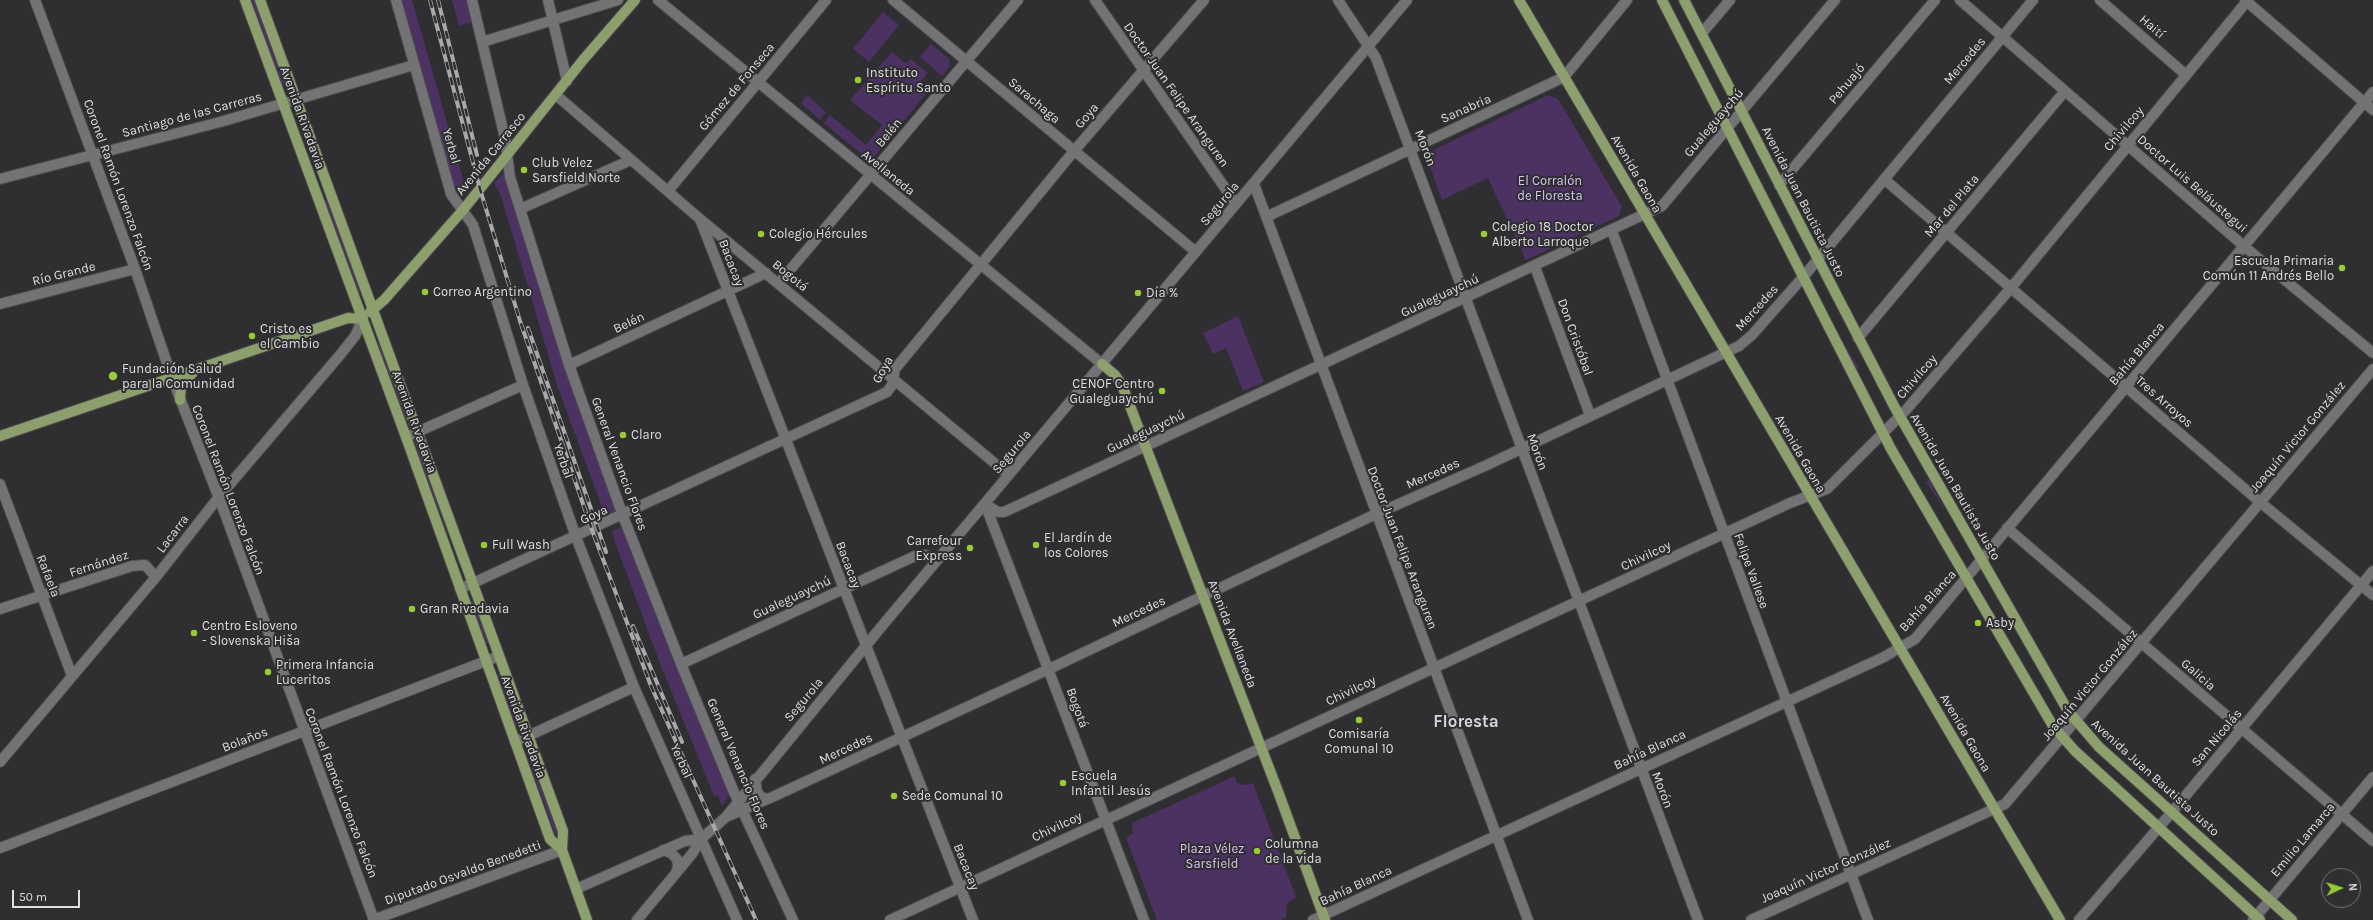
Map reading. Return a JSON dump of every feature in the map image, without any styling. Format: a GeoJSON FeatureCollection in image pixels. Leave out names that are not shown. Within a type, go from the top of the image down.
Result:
{"type":"FeatureCollection","features":[{"type":"Feature","properties":{"kind":"main road","name":"Avenida Rivadavia"},"geometry":{"type":"LineString","coordinates":[[245,0],[406,437],[550,839],[562,850]]}},
{"type":"Feature","properties":{"kind":"main road","name":"Avenida Rivadavia"},"geometry":{"type":"LineString","coordinates":[[260,0],[474,583],[563,831],[562,850],[587,920]]}},
{"type":"Feature","properties":{"kind":"main road","name":"Avenida Carrasco"},"geometry":{"type":"LineString","coordinates":[[362,319],[373,309],[463,210],[567,81],[635,0]]}},
{"type":"Feature","properties":{"kind":"main road","name":"Avenida Gaona"},"geometry":{"type":"LineString","coordinates":[[1519,0],[2060,920]]}},
{"type":"Feature","properties":{"kind":"main road"},"geometry":{"type":"LineString","coordinates":[[1662,0],[1883,433],[2050,722],[2062,738],[2256,919]]}},
{"type":"Feature","properties":{"kind":"main road","name":"Avenida Juan Bautista Justo"},"geometry":{"type":"LineString","coordinates":[[1684,0],[1899,417],[2076,722],[2099,747],[2292,920]]}},
{"type":"Feature","properties":{"kind":"main road"},"geometry":{"type":"LineString","coordinates":[[0,436],[172,378],[198,367],[348,318],[362,319]]}},
{"type":"Feature","properties":{"kind":"main road","name":"Avenida Avellaneda"},"geometry":{"type":"LineString","coordinates":[[1102,364],[1115,375],[1122,385],[1262,748],[1324,918]]}},
{"type":"Feature","properties":{"kind":"main road"},"geometry":{"type":"LineString","coordinates":[[180,400],[181,386],[198,367]]}},
{"type":"Feature","properties":{"kind":"street","name":"Coronel Ramón Lorenzo Falcón"},"geometry":{"type":"LineString","coordinates":[[35,0],[135,269],[180,400],[218,498],[374,920]]}},
{"type":"Feature","properties":{"kind":"street","name":"Yerbal"},"geometry":{"type":"LineString","coordinates":[[396,0],[451,194],[474,225],[523,385],[576,537],[634,687],[737,920]]}},
{"type":"Feature","properties":{"kind":"street","name":"General Venancio Flores"},"geometry":{"type":"LineString","coordinates":[[472,0],[507,155],[510,176],[570,365],[623,516],[681,664],[738,800],[792,920]]}},
{"type":"Feature","properties":{"kind":"street"},"geometry":{"type":"LineString","coordinates":[[548,0],[567,81]]}},
{"type":"Feature","properties":{"kind":"street"},"geometry":{"type":"LineString","coordinates":[[482,42],[618,0]]}},
{"type":"Feature","properties":{"kind":"street","name":"Avellaneda"},"geometry":{"type":"LineString","coordinates":[[658,0],[1102,364]]}},
{"type":"Feature","properties":{"kind":"street","name":"Gómez de Fonseca"},"geometry":{"type":"LineString","coordinates":[[668,190],[826,0]]}},
{"type":"Feature","properties":{"kind":"street","name":"Sarachaga"},"geometry":{"type":"LineString","coordinates":[[893,0],[1196,252]]}},
{"type":"Feature","properties":{"kind":"street","name":"Belén"},"geometry":{"type":"LineString","coordinates":[[779,283],[1018,0]]}},
{"type":"Feature","properties":{"kind":"street","name":"Doctor Juan Felipe Aranguren"},"geometry":{"type":"LineString","coordinates":[[1095,0],[1236,204]]}},
{"type":"Feature","properties":{"kind":"street","name":"Goya"},"geometry":{"type":"LineString","coordinates":[[460,589],[623,516],[882,396],[890,389],[896,369],[1074,151],[1204,0]]}},
{"type":"Feature","properties":{"kind":"street","name":"Morón"},"geometry":{"type":"LineString","coordinates":[[1338,0],[1369,45],[1376,58],[1467,297],[1640,769],[1698,920]]}},
{"type":"Feature","properties":{"kind":"street","name":"Segurola"},"geometry":{"type":"LineString","coordinates":[[637,920],[692,854],[701,839],[726,817],[755,779],[937,560],[1407,0]]}},
{"type":"Feature","properties":{"kind":"street","name":"Sanabria"},"geometry":{"type":"LineString","coordinates":[[1266,218],[1564,77],[1627,0]]}},
{"type":"Feature","properties":{"kind":"street"},"geometry":{"type":"LineString","coordinates":[[1702,33],[1730,0]]}},
{"type":"Feature","properties":{"kind":"street","name":"Gualeguaychú"},"geometry":{"type":"LineString","coordinates":[[985,504],[998,512],[1004,512],[1467,297],[1535,267],[1662,206],[1835,0]]}},
{"type":"Feature","properties":{"kind":"street","name":"Pehuajó"},"geometry":{"type":"LineString","coordinates":[[1779,185],[1935,0]]}},
{"type":"Feature","properties":{"kind":"street","name":"Doctor Luis Beláustegui"},"geometry":{"type":"LineString","coordinates":[[1960,0],[2245,247],[2373,352]]}},
{"type":"Feature","properties":{"kind":"street","name":"Mercedes"},"geometry":{"type":"LineString","coordinates":[[726,817],[1049,670],[1376,514],[1727,353],[1752,335],[1804,276],[2033,0]]}},
{"type":"Feature","properties":{"kind":"street","name":"Haití"},"geometry":{"type":"LineString","coordinates":[[2100,0],[2186,75]]}},
{"type":"Feature","properties":{"kind":"street"},"geometry":{"type":"LineString","coordinates":[[2247,1],[2373,110]]}},
{"type":"Feature","properties":{"kind":"street","name":"Chivilcoy"},"geometry":{"type":"LineString","coordinates":[[890,920],[1262,748],[1433,667],[1810,495],[1827,489],[1899,417],[2010,289],[2247,1]]}},
{"type":"Feature","properties":{"kind":"street","name":"Santiago de las Carreras"},"geometry":{"type":"LineString","coordinates":[[0,179],[283,104],[414,65]]}},
{"type":"Feature","properties":{"kind":"street","name":"Mar del Plata"},"geometry":{"type":"LineString","coordinates":[[1858,338],[2065,91]]}},
{"type":"Feature","properties":{"kind":"street","name":"Bahía Blanca"},"geometry":{"type":"LineString","coordinates":[[1313,920],[1324,918],[1496,835],[1884,657],[1915,639],[1968,578],[2007,528],[2245,247],[2373,92]]}},
{"type":"Feature","properties":{"kind":"street","name":"Bogotá"},"geometry":{"type":"LineString","coordinates":[[556,95],[700,219],[1009,475]]}},
{"type":"Feature","properties":{"kind":"street"},"geometry":{"type":"LineString","coordinates":[[520,209],[630,160]]}},
{"type":"Feature","properties":{"kind":"street","name":"Tres Arroyos"},"geometry":{"type":"LineString","coordinates":[[1884,179],[2010,289],[2127,387],[2260,502],[2373,595]]}},
{"type":"Feature","properties":{"kind":"street","name":"Doctor Juan Felipe Aranguren"},"geometry":{"type":"LineString","coordinates":[[1254,184],[1320,366],[1528,920]]}},
{"type":"Feature","properties":{"kind":"street","name":"Bacacay"},"geometry":{"type":"LineString","coordinates":[[700,219],[973,920]]}},
{"type":"Feature","properties":{"kind":"street","name":"Felipe Vallese"},"geometry":{"type":"LineString","coordinates":[[1612,231],[1868,920]]}},
{"type":"Feature","properties":{"kind":"street","name":"Don Cristóbal"},"geometry":{"type":"LineString","coordinates":[[1535,267],[1590,415]]}},
{"type":"Feature","properties":{"kind":"street","name":"Río Grande"},"geometry":{"type":"LineString","coordinates":[[0,304],[135,269]]}},
{"type":"Feature","properties":{"kind":"street","name":"Belén"},"geometry":{"type":"LineString","coordinates":[[570,365],[766,273]]}},
{"type":"Feature","properties":{"kind":"street","name":"Lacarra"},"geometry":{"type":"LineString","coordinates":[[0,762],[156,577],[218,498],[340,355],[355,336],[362,319]]}},
{"type":"Feature","properties":{"kind":"street","name":"Joaquín Victor González"},"geometry":{"type":"LineString","coordinates":[[1751,920],[1850,874],[1995,810],[2010,799],[2373,369]]}},
{"type":"Feature","properties":{"kind":"street"},"geometry":{"type":"LineString","coordinates":[[406,437],[523,385]]}},
{"type":"Feature","properties":{"kind":"street","name":"Rafaela"},"geometry":{"type":"LineString","coordinates":[[0,484],[72,676]]}},
{"type":"Feature","properties":{"kind":"street","name":"Bogotá"},"geometry":{"type":"LineString","coordinates":[[985,504],[1049,670],[1104,820],[1144,920]]}},
{"type":"Feature","properties":{"kind":"street","name":"Galicia"},"geometry":{"type":"LineString","coordinates":[[2007,528],[2373,841]]}},
{"type":"Feature","properties":{"kind":"street","name":"Gualeguaychú"},"geometry":{"type":"LineString","coordinates":[[681,664],[915,556],[925,555],[937,560]]}},
{"type":"Feature","properties":{"kind":"street","name":"Fernández"},"geometry":{"type":"LineString","coordinates":[[0,609],[139,565],[144,565],[156,577]]}},
{"type":"Feature","properties":{"kind":"street","name":"San Nicolás"},"geometry":{"type":"LineString","coordinates":[[2079,920],[2172,812],[2373,571]]}},
{"type":"Feature","properties":{"kind":"street","name":"Bolaños"},"geometry":{"type":"LineString","coordinates":[[0,848],[499,656]]}},
{"type":"Feature","properties":{"kind":"street"},"geometry":{"type":"LineString","coordinates":[[514,742],[634,687]]}},
{"type":"Feature","properties":{"kind":"street","name":"Emilio Lamarca"},"geometry":{"type":"LineString","coordinates":[[2256,919],[2270,900],[2373,777]]}},
{"type":"Feature","properties":{"kind":"street"},"geometry":{"type":"LineString","coordinates":[[755,779],[757,792],[761,797],[768,799]]}},
{"type":"Feature","properties":{"kind":"street"},"geometry":{"type":"LineString","coordinates":[[576,889],[685,841],[701,839]]}},
{"type":"Feature","properties":{"kind":"street","name":"Diputado Osvaldo Benedetti"},"geometry":{"type":"LineString","coordinates":[[374,920],[562,850]]}},
{"type":"Feature","properties":{"kind":"street"},"geometry":{"type":"LineString","coordinates":[[663,850],[672,853],[677,859],[678,866],[676,873]]}},
{"type":"Feature","properties":{"kind":"green space"},"geometry":{"type":"Polygon","coordinates":[[[251,0],[254,0],[285,84],[282,85],[251,0]]]}},
{"type":"Feature","properties":{"kind":"green space"},"geometry":{"type":"Polygon","coordinates":[[[401,0],[412,0],[467,193],[463,195],[459,195],[454,190],[401,0]]]}},
{"type":"Feature","properties":{"kind":"green space"},"geometry":{"type":"Polygon","coordinates":[[[452,0],[467,0],[473,22],[459,26],[452,0]]]}},
{"type":"Feature","properties":{"kind":"green space"},"geometry":{"type":"Polygon","coordinates":[[[883,12],[899,25],[869,62],[853,49],[883,12]]]}},
{"type":"Feature","properties":{"kind":"green space"},"geometry":{"type":"Polygon","coordinates":[[[931,44],[949,59],[950,66],[942,76],[920,57],[931,44]]]}},
{"type":"Feature","properties":{"kind":"green space"},"geometry":{"type":"Polygon","coordinates":[[[892,52],[906,64],[911,59],[928,73],[921,81],[930,89],[874,157],[866,158],[824,123],[830,115],[866,145],[882,125],[850,100],[892,52]]]}},
{"type":"Feature","properties":{"kind":"green space"},"geometry":{"type":"Polygon","coordinates":[[[807,95],[826,112],[820,120],[801,103],[807,95]]]}},
{"type":"Feature","properties":{"kind":"green space","name":"El Corralón de Floresta"},"geometry":{"type":"Polygon","coordinates":[[[1548,95],[1556,98],[1560,102],[1622,207],[1619,216],[1526,260],[1488,178],[1442,200],[1427,159],[1431,151],[1548,95]]]}},
{"type":"Feature","properties":{"kind":"green space"},"geometry":{"type":"Polygon","coordinates":[[[295,121],[324,198],[329,203],[362,292],[359,293],[295,121]]]}},
{"type":"Feature","properties":{"kind":"green space"},"geometry":{"type":"Polygon","coordinates":[[[503,173],[505,175],[615,507],[615,512],[608,516],[605,515],[558,388],[501,196],[494,183],[503,173]]]}},
{"type":"Feature","properties":{"kind":"green space"},"geometry":{"type":"Polygon","coordinates":[[[1238,316],[1264,382],[1243,391],[1226,348],[1213,354],[1203,333],[1238,316]]]}},
{"type":"Feature","properties":{"kind":"green space"},"geometry":{"type":"Polygon","coordinates":[[[1841,338],[1859,368],[1856,369],[1841,338]]]}},
{"type":"Feature","properties":{"kind":"green space"},"geometry":{"type":"Polygon","coordinates":[[[379,341],[408,420],[405,421],[377,343],[379,341]]]}},
{"type":"Feature","properties":{"kind":"green space"},"geometry":{"type":"Polygon","coordinates":[[[418,449],[465,579],[416,450],[418,449]]]}},
{"type":"Feature","properties":{"kind":"green space"},"geometry":{"type":"Polygon","coordinates":[[[1929,480],[1945,510],[1926,482],[1929,480]]]}},
{"type":"Feature","properties":{"kind":"green space"},"geometry":{"type":"Polygon","coordinates":[[[622,527],[730,794],[722,806],[718,795],[714,796],[661,666],[616,545],[612,531],[622,527]]]}},
{"type":"Feature","properties":{"kind":"green space"},"geometry":{"type":"Polygon","coordinates":[[[473,601],[489,643],[486,644],[470,602],[473,601]]]}},
{"type":"Feature","properties":{"kind":"green space"},"geometry":{"type":"Polygon","coordinates":[[[497,674],[499,674],[518,724],[515,725],[497,674]]]}},
{"type":"Feature","properties":{"kind":"green space"},"geometry":{"type":"Polygon","coordinates":[[[526,753],[528,753],[558,833],[555,834],[526,753]]]}},
{"type":"Feature","properties":{"kind":"green space","name":"Plaza Vélez Sarsfield"},"geometry":{"type":"Polygon","coordinates":[[[1235,776],[1237,783],[1243,785],[1253,783],[1296,897],[1287,903],[1286,917],[1281,920],[1157,920],[1126,838],[1133,833],[1132,823],[1235,776]]]}},
{"type":"Feature","properties":{"kind":"railway"},"geometry":{"type":"LineString","coordinates":[[430,0],[480,189],[520,321],[592,530],[651,686],[756,920]]}},
{"type":"Feature","properties":{"kind":"railway"},"geometry":{"type":"LineString","coordinates":[[438,0],[477,155]]}},
{"type":"Feature","properties":{"kind":"railway"},"geometry":{"type":"LineString","coordinates":[[528,328],[606,552]]}},
{"type":"Feature","properties":{"kind":"railway"},"geometry":{"type":"LineString","coordinates":[[633,626],[682,742]]}},
{"type":"Feature","properties":{"kind":"place","name":"Instituto Espíritu Santo"},"geometry":{"type":"Point","coordinates":[858,80]}},
{"type":"Feature","properties":{"kind":"place","name":"Club Velez Sarsfield Norte"},"geometry":{"type":"Point","coordinates":[524,170]}},
{"type":"Feature","properties":{"kind":"place","name":"Colegio Hércules"},"geometry":{"type":"Point","coordinates":[761,234]}},
{"type":"Feature","properties":{"kind":"place","name":"Colegio 18 Doctor Alberto Larroque"},"geometry":{"type":"Point","coordinates":[1484,234]}},
{"type":"Feature","properties":{"kind":"place","name":"Escuela Primaria Común 11 Andrés Bello"},"geometry":{"type":"Point","coordinates":[2342,268]}},
{"type":"Feature","properties":{"kind":"place","name":"Correo Argentino"},"geometry":{"type":"Point","coordinates":[425,292]}},
{"type":"Feature","properties":{"kind":"place","name":"Día %"},"geometry":{"type":"Point","coordinates":[1138,293]}},
{"type":"Feature","properties":{"kind":"place","name":"Cristo es el Cambio"},"geometry":{"type":"Point","coordinates":[252,336]}},
{"type":"Feature","properties":{"kind":"place","name":"Fundación Salud para la Comunidad"},"geometry":{"type":"Point","coordinates":[113,376]}},
{"type":"Feature","properties":{"kind":"place","name":"CENOF Centro Gualeguaychú"},"geometry":{"type":"Point","coordinates":[1162,391]}},
{"type":"Feature","properties":{"kind":"place","name":"Claro"},"geometry":{"type":"Point","coordinates":[623,435]}},
{"type":"Feature","properties":{"kind":"place","name":"Full Wash"},"geometry":{"type":"Point","coordinates":[484,545]}},
{"type":"Feature","properties":{"kind":"place","name":"El Jardín de los Colores"},"geometry":{"type":"Point","coordinates":[1036,545]}},
{"type":"Feature","properties":{"kind":"place","name":"Carrefour Express"},"geometry":{"type":"Point","coordinates":[970,548]}},
{"type":"Feature","properties":{"kind":"place","name":"Gran Rivadavia"},"geometry":{"type":"Point","coordinates":[412,609]}},
{"type":"Feature","properties":{"kind":"place","name":"Asby"},"geometry":{"type":"Point","coordinates":[1978,623]}},
{"type":"Feature","properties":{"kind":"place","name":"Centro Esloveno - Slovenska Hiša"},"geometry":{"type":"Point","coordinates":[194,633]}},
{"type":"Feature","properties":{"kind":"place","name":"Primera Infancia Luceritos"},"geometry":{"type":"Point","coordinates":[268,672]}},
{"type":"Feature","properties":{"kind":"place","name":"Comisaría Comunal 10"},"geometry":{"type":"Point","coordinates":[1359,720]}},
{"type":"Feature","properties":{"kind":"place","name":"Escuela Infantil Jesús"},"geometry":{"type":"Point","coordinates":[1063,783]}},
{"type":"Feature","properties":{"kind":"place","name":"Sede Comunal 10"},"geometry":{"type":"Point","coordinates":[894,796]}},
{"type":"Feature","properties":{"kind":"place","name":"Columna de la vida"},"geometry":{"type":"Point","coordinates":[1257,851]}},
{"type":"Feature","properties":{"kind":"district","name":"Floresta"},"geometry":{"type":"Point","coordinates":[1466,722]}}]}
